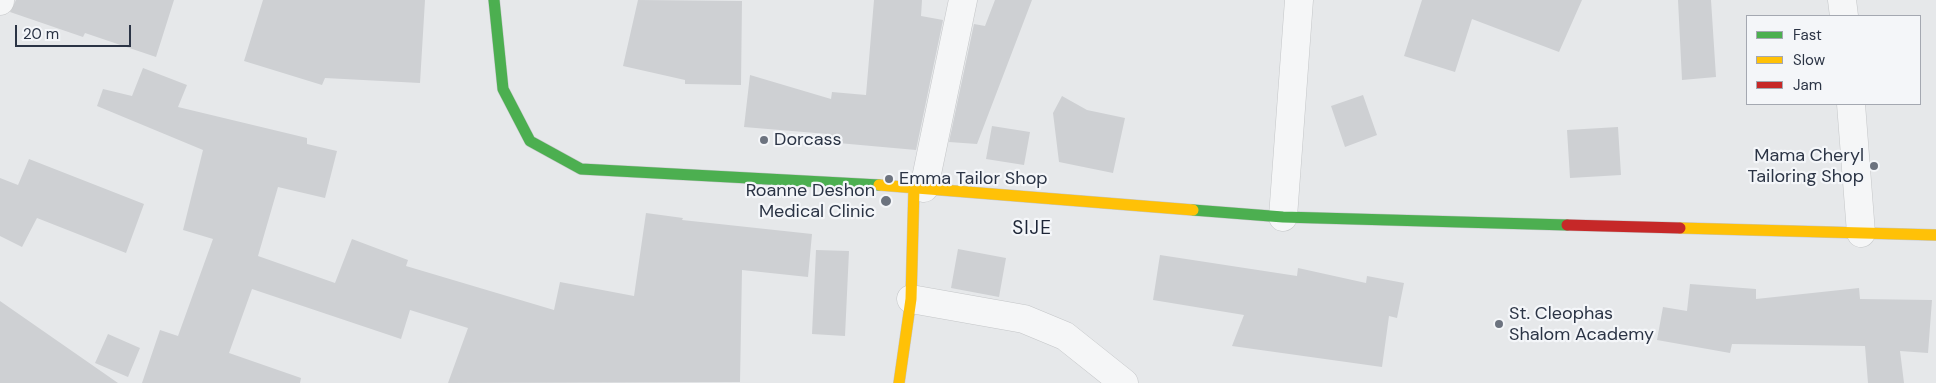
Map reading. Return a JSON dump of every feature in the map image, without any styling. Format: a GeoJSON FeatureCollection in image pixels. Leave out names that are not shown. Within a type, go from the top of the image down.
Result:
{"type":"FeatureCollection","features":[{"type":"Feature","properties":{"kind":"street"},"geometry":{"type":"LineString","coordinates":[[494,0],[503,90],[530,141],[581,169],[919,188],[1283,217],[1936,236]]}},
{"type":"Feature","properties":{"kind":"street"},"geometry":{"type":"LineString","coordinates":[[899,383],[911,300],[919,188],[964,0]]}},
{"type":"Feature","properties":{"kind":"street"},"geometry":{"type":"LineString","coordinates":[[1283,217],[1299,0]]}},
{"type":"Feature","properties":{"kind":"street"},"geometry":{"type":"LineString","coordinates":[[1842,0],[1844,15]]}},
{"type":"Feature","properties":{"kind":"street"},"geometry":{"type":"LineString","coordinates":[[1851,105],[1861,233]]}},
{"type":"Feature","properties":{"kind":"street"},"geometry":{"type":"LineString","coordinates":[[911,300],[1024,319],[1065,336],[1124,383]]}},
{"type":"Feature","properties":{"kind":"building"},"geometry":{"type":"Polygon","coordinates":[[[16,0],[174,0],[156,57],[85,33],[83,37],[10,12],[16,0]]]}},
{"type":"Feature","properties":{"kind":"building"},"geometry":{"type":"Polygon","coordinates":[[[263,0],[425,0],[420,83],[325,78],[322,85],[244,61],[263,0]]]}},
{"type":"Feature","properties":{"kind":"building"},"geometry":{"type":"Polygon","coordinates":[[[638,0],[742,1],[741,85],[685,84],[685,80],[623,66],[638,0]]]}},
{"type":"Feature","properties":{"kind":"building"},"geometry":{"type":"Polygon","coordinates":[[[874,0],[922,0],[921,16],[943,20],[916,150],[827,142],[828,134],[744,127],[750,75],[831,99],[832,92],[866,95],[874,0]]]}},
{"type":"Feature","properties":{"kind":"building"},"geometry":{"type":"Polygon","coordinates":[[[995,0],[1032,0],[977,144],[949,142],[974,24],[985,26],[995,0]]]}},
{"type":"Feature","properties":{"kind":"building"},"geometry":{"type":"Polygon","coordinates":[[[1422,0],[1582,0],[1559,52],[1472,19],[1455,72],[1404,56],[1422,0]]]}},
{"type":"Feature","properties":{"kind":"building"},"geometry":{"type":"Polygon","coordinates":[[[1678,0],[1711,0],[1716,77],[1682,80],[1678,0]]]}},
{"type":"Feature","properties":{"kind":"building"},"geometry":{"type":"Polygon","coordinates":[[[143,68],[187,85],[178,107],[307,138],[307,144],[337,151],[325,198],[278,187],[258,256],[335,283],[352,239],[408,260],[406,266],[554,310],[560,282],[634,296],[646,213],[683,218],[682,220],[812,234],[808,277],[742,270],[740,382],[448,383],[468,328],[410,310],[401,339],[252,289],[229,353],[301,378],[300,383],[142,383],[160,330],[178,336],[213,239],[183,230],[203,150],[97,106],[103,89],[132,96],[143,68]]]}},
{"type":"Feature","properties":{"kind":"building"},"geometry":{"type":"Polygon","coordinates":[[[1363,95],[1377,135],[1345,147],[1331,106],[1363,95]]]}},
{"type":"Feature","properties":{"kind":"building"},"geometry":{"type":"Polygon","coordinates":[[[1062,96],[1087,110],[1125,118],[1113,173],[1059,162],[1053,113],[1062,96]]]}},
{"type":"Feature","properties":{"kind":"building"},"geometry":{"type":"Polygon","coordinates":[[[992,126],[1030,132],[1024,165],[986,159],[992,126]]]}},
{"type":"Feature","properties":{"kind":"building"},"geometry":{"type":"Polygon","coordinates":[[[1618,127],[1621,175],[1570,178],[1567,130],[1618,127]]]}},
{"type":"Feature","properties":{"kind":"building"},"geometry":{"type":"Polygon","coordinates":[[[29,159],[144,204],[126,253],[37,218],[22,247],[0,236],[0,178],[18,185],[29,159]]]}},
{"type":"Feature","properties":{"kind":"building"},"geometry":{"type":"Polygon","coordinates":[[[958,249],[1006,258],[999,297],[951,288],[958,249]]]}},
{"type":"Feature","properties":{"kind":"building"},"geometry":{"type":"Polygon","coordinates":[[[816,250],[849,251],[845,336],[812,334],[816,250]]]}},
{"type":"Feature","properties":{"kind":"building"},"geometry":{"type":"Polygon","coordinates":[[[1160,255],[1297,276],[1298,268],[1366,283],[1367,276],[1404,283],[1397,318],[1389,316],[1382,367],[1232,346],[1244,315],[1153,300],[1160,255]]]}},
{"type":"Feature","properties":{"kind":"building"},"geometry":{"type":"Polygon","coordinates":[[[1690,284],[1756,289],[1756,299],[1859,288],[1860,299],[1932,300],[1928,353],[1900,351],[1904,383],[1868,383],[1865,346],[1732,344],[1730,353],[1657,340],[1663,307],[1687,311],[1690,284]]]}},
{"type":"Feature","properties":{"kind":"building"},"geometry":{"type":"Polygon","coordinates":[[[0,301],[118,383],[0,383],[0,301]]]}},
{"type":"Feature","properties":{"kind":"building"},"geometry":{"type":"Polygon","coordinates":[[[108,334],[140,348],[128,377],[95,363],[108,334]]]}},
{"type":"Feature","properties":{"kind":"traffic: fast"},"geometry":{"type":"LineString","coordinates":[[494,0],[503,89],[530,141],[581,169],[879,185]]}},
{"type":"Feature","properties":{"kind":"traffic: fast"},"geometry":{"type":"LineString","coordinates":[[1193,210],[1283,217],[1567,225]]}},
{"type":"Feature","properties":{"kind":"traffic: slow"},"geometry":{"type":"LineString","coordinates":[[879,185],[1193,210]]}},
{"type":"Feature","properties":{"kind":"traffic: slow"},"geometry":{"type":"LineString","coordinates":[[899,383],[911,299],[914,187]]}},
{"type":"Feature","properties":{"kind":"traffic: slow"},"geometry":{"type":"LineString","coordinates":[[1680,228],[1936,235]]}},
{"type":"Feature","properties":{"kind":"traffic: jam"},"geometry":{"type":"LineString","coordinates":[[1567,225],[1680,228]]}},
{"type":"Feature","properties":{"kind":"place","name":"Dorcass"},"geometry":{"type":"Point","coordinates":[764,140]}},
{"type":"Feature","properties":{"kind":"place","name":"Mama Cheryl Tailoring Shop"},"geometry":{"type":"Point","coordinates":[1874,166]}},
{"type":"Feature","properties":{"kind":"place","name":"Emma Tailor Shop"},"geometry":{"type":"Point","coordinates":[889,179]}},
{"type":"Feature","properties":{"kind":"place","name":"Roanne Deshon Medical Clinic"},"geometry":{"type":"Point","coordinates":[886,201]}},
{"type":"Feature","properties":{"kind":"place","name":"St. Cleophas Shalom Academy"},"geometry":{"type":"Point","coordinates":[1499,324]}},
{"type":"Feature","properties":{"kind":"district","name":"SIJE"},"geometry":{"type":"Point","coordinates":[1032,229]}}]}
